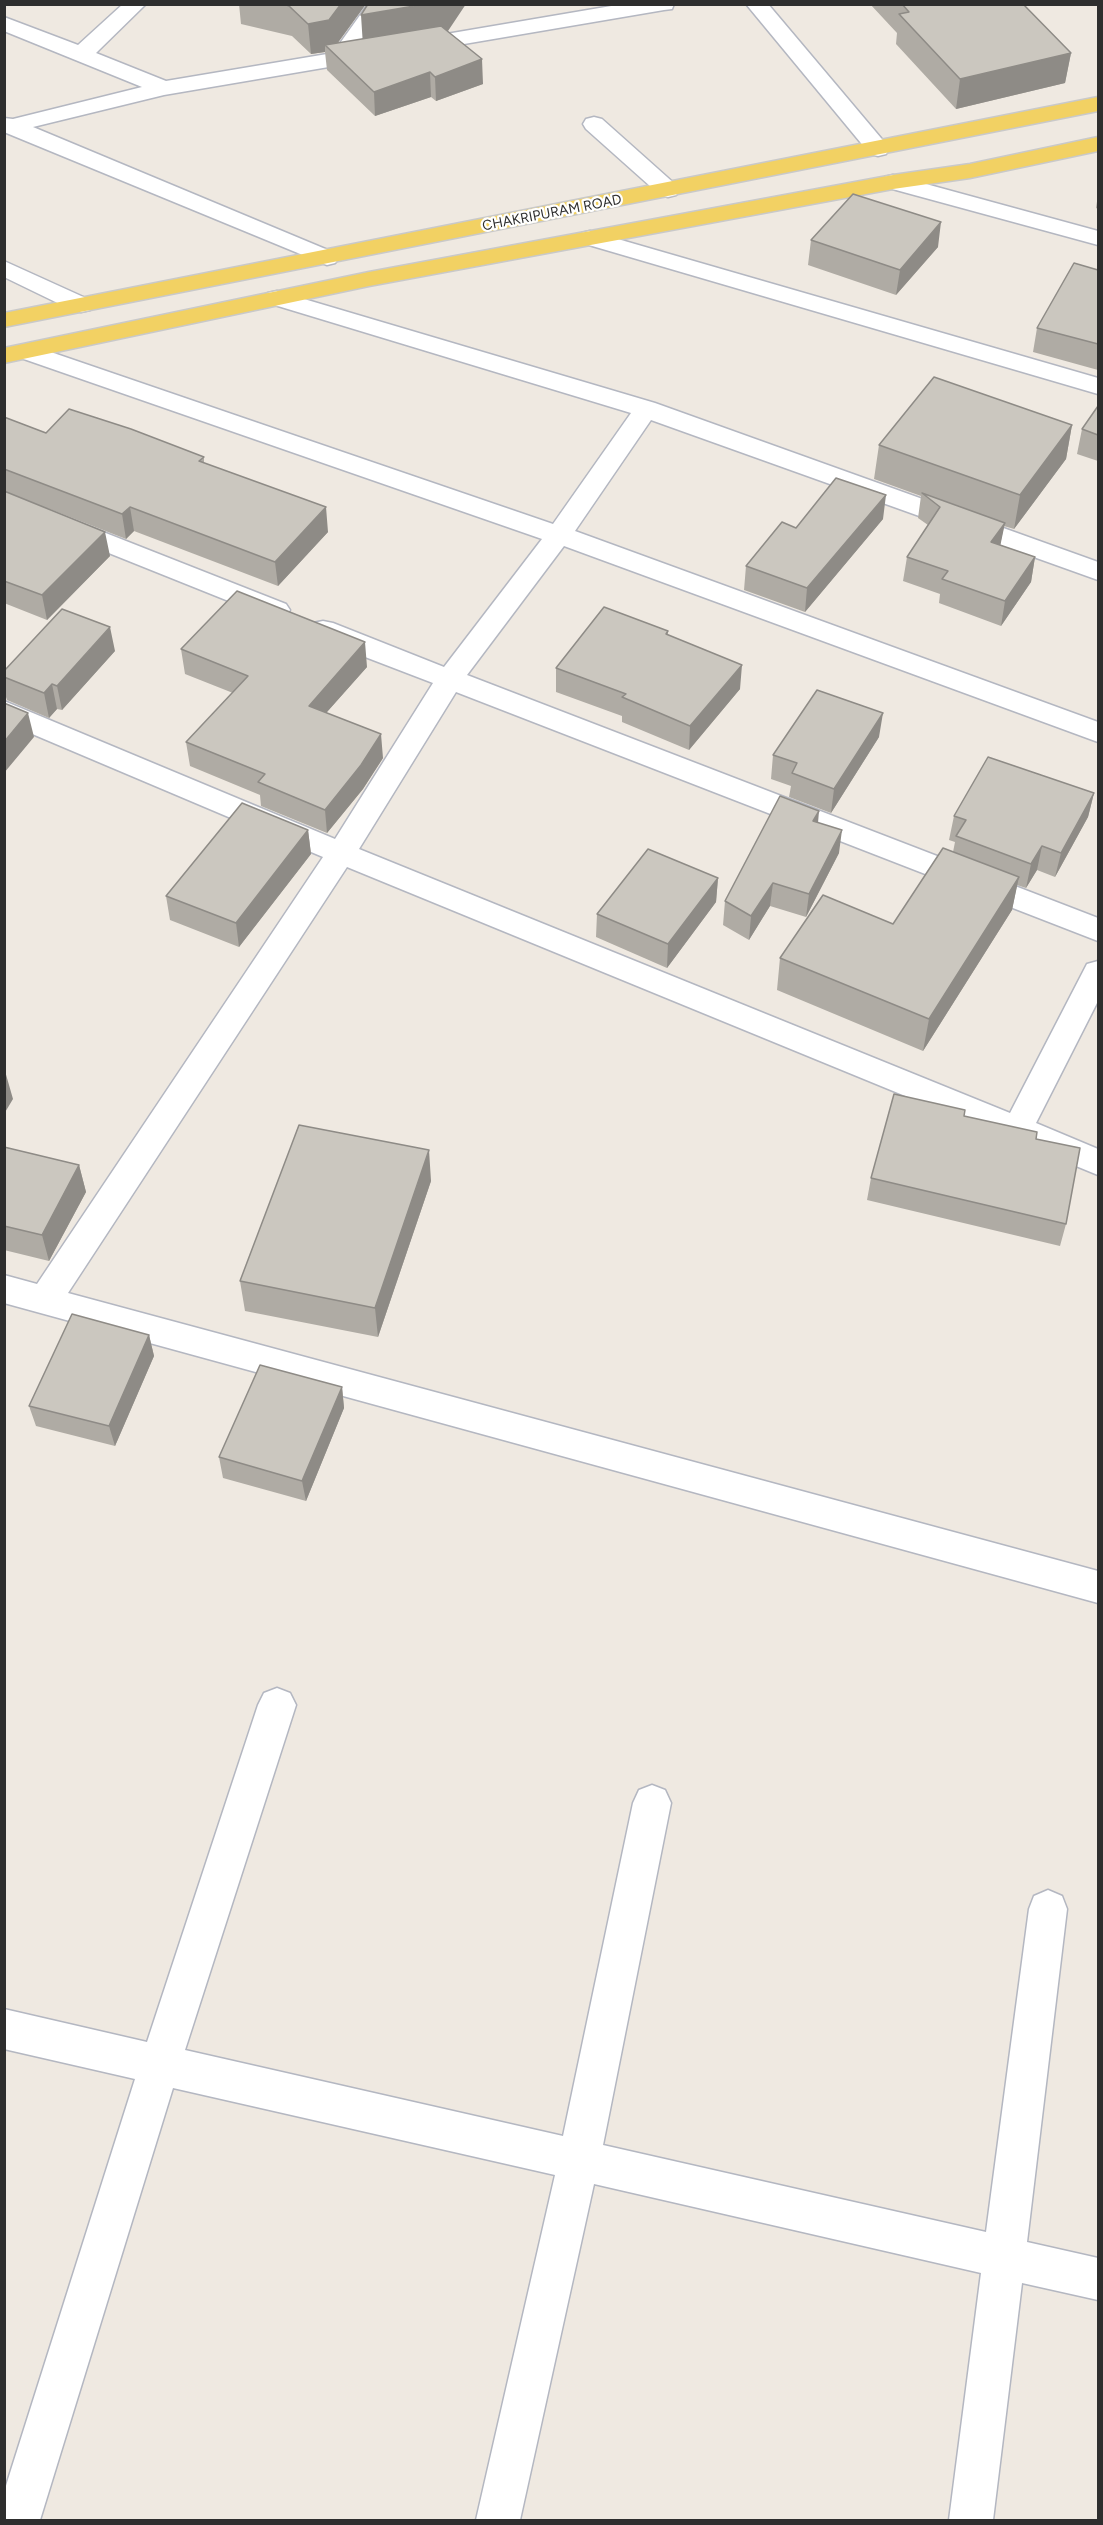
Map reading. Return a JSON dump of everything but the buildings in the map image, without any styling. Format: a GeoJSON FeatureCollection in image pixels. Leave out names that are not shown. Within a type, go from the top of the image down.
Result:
{"type":"FeatureCollection","features":[{"type":"Feature","properties":{"kind":"main road","name":"CHAKRIPURAM ROAD"},"geometry":{"type":"LineString","coordinates":[[4,320],[1098,104]]}},
{"type":"Feature","properties":{"kind":"main road","name":"CHAKRIPURAM ROAD"},"geometry":{"type":"LineString","coordinates":[[16,354],[369,279],[893,182],[970,171],[1098,144]]}},
{"type":"Feature","properties":{"kind":"street"},"geometry":{"type":"LineString","coordinates":[[82,54],[136,4]]}},
{"type":"Feature","properties":{"kind":"street"},"geometry":{"type":"LineString","coordinates":[[340,59],[378,4]]}},
{"type":"Feature","properties":{"kind":"street"},"geometry":{"type":"LineString","coordinates":[[8,124],[164,88],[664,4]]}},
{"type":"Feature","properties":{"kind":"street"},"geometry":{"type":"LineString","coordinates":[[756,4],[878,149]]}},
{"type":"Feature","properties":{"kind":"street"},"geometry":{"type":"LineString","coordinates":[[4,23],[164,88]]}},
{"type":"Feature","properties":{"kind":"street"},"geometry":{"type":"LineString","coordinates":[[8,124],[327,258]]}},
{"type":"Feature","properties":{"kind":"street"},"geometry":{"type":"LineString","coordinates":[[594,124],[668,190]]}},
{"type":"Feature","properties":{"kind":"street"},"geometry":{"type":"LineString","coordinates":[[893,182],[1098,238]]}},
{"type":"Feature","properties":{"kind":"street"},"geometry":{"type":"LineString","coordinates":[[590,238],[1098,386]]}},
{"type":"Feature","properties":{"kind":"street"},"geometry":{"type":"LineString","coordinates":[[4,268],[81,304]]}},
{"type":"Feature","properties":{"kind":"street"},"geometry":{"type":"LineString","coordinates":[[277,298],[646,409],[1098,571]]}},
{"type":"Feature","properties":{"kind":"street"},"geometry":{"type":"LineString","coordinates":[[16,354],[559,536],[1098,732]]}},
{"type":"Feature","properties":{"kind":"street"},"geometry":{"type":"LineString","coordinates":[[44,1300],[341,854],[448,680],[559,536],[646,409]]}},
{"type":"Feature","properties":{"kind":"street"},"geometry":{"type":"LineString","coordinates":[[4,501],[448,680],[1098,930]]}},
{"type":"Feature","properties":{"kind":"street"},"geometry":{"type":"LineString","coordinates":[[4,711],[341,854],[1098,1162]]}},
{"type":"Feature","properties":{"kind":"street"},"geometry":{"type":"LineString","coordinates":[[1018,1128],[1098,972]]}},
{"type":"Feature","properties":{"kind":"street"},"geometry":{"type":"LineString","coordinates":[[4,1289],[1098,1587]]}},
{"type":"Feature","properties":{"kind":"street"},"geometry":{"type":"LineString","coordinates":[[18,2520],[160,2065],[278,1705]]}},
{"type":"Feature","properties":{"kind":"street"},"geometry":{"type":"LineString","coordinates":[[498,2520],[579,2160],[652,1803]]}},
{"type":"Feature","properties":{"kind":"street"},"geometry":{"type":"LineString","coordinates":[[971,2520],[1048,1909]]}},
{"type":"Feature","properties":{"kind":"street"},"geometry":{"type":"LineString","coordinates":[[4,2029],[1098,2279]]}}]}
